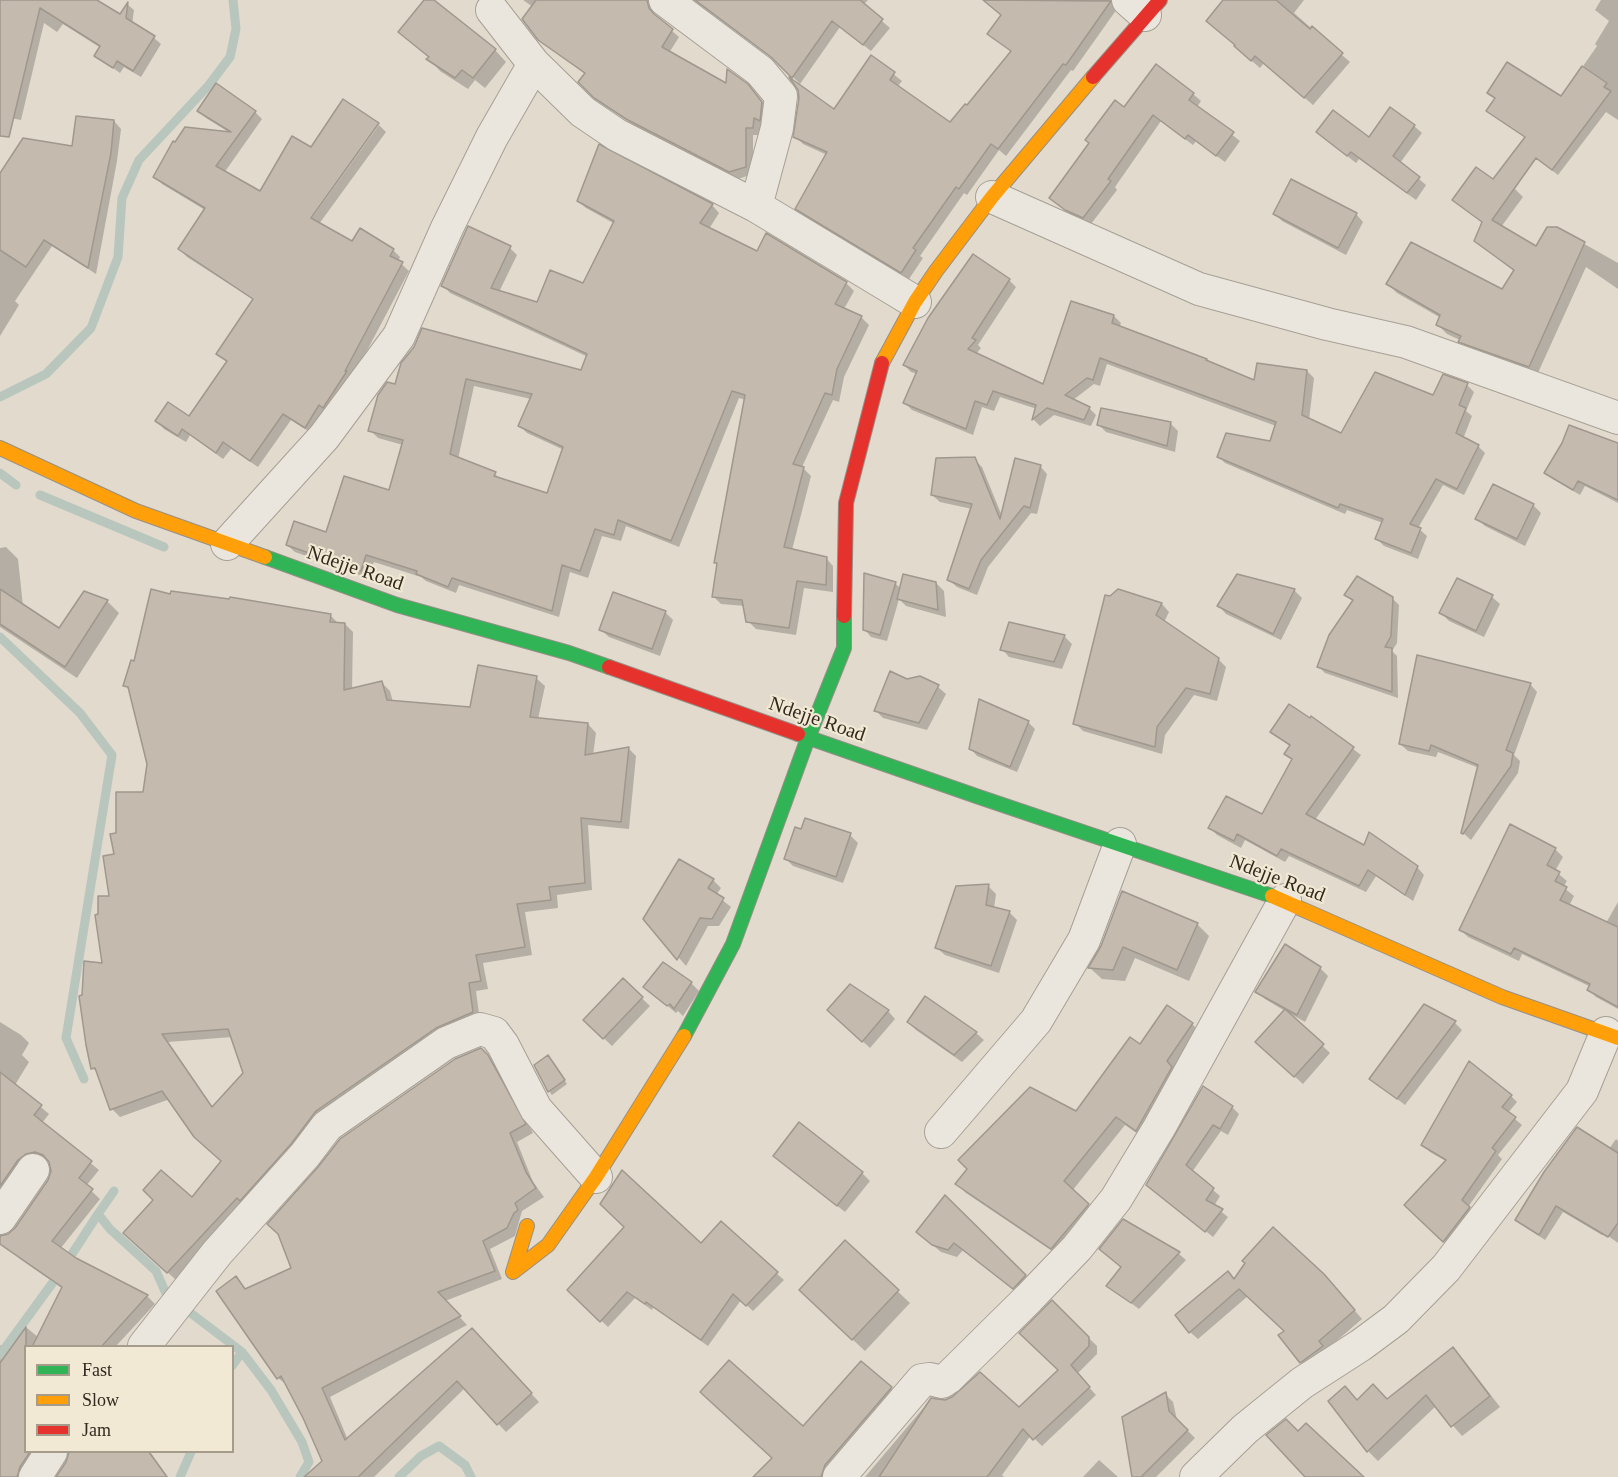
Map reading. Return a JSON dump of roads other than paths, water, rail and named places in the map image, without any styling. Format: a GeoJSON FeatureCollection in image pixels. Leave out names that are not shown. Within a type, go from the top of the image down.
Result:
{"type":"FeatureCollection","features":[{"type":"Feature","properties":{"kind":"street"},"geometry":{"type":"LineString","coordinates":[[665,0],[760,71],[781,96],[777,128],[756,206]]}},
{"type":"Feature","properties":{"kind":"street"},"geometry":{"type":"LineString","coordinates":[[526,1226],[513,1272],[548,1245],[596,1177],[666,1066],[733,944],[808,738],[844,648],[846,503],[881,365],[915,302],[936,271],[1144,5]]}},
{"type":"Feature","properties":{"kind":"street"},"geometry":{"type":"LineString","coordinates":[[492,10],[534,64],[583,111],[617,135],[756,206],[915,302]]}},
{"type":"Feature","properties":{"kind":"street"},"geometry":{"type":"LineString","coordinates":[[227,544],[324,437],[399,336],[452,218],[492,138],[534,64]]}},
{"type":"Feature","properties":{"kind":"street"},"geometry":{"type":"LineString","coordinates":[[992,197],[1199,289],[1327,324],[1406,342],[1618,417]]}},
{"type":"Feature","properties":{"kind":"street","name":"Ndejje Road"},"geometry":{"type":"LineString","coordinates":[[0,448],[136,511],[397,605],[569,653],[808,738],[1286,900],[1503,997],[1612,1035]]}},
{"type":"Feature","properties":{"kind":"street"},"geometry":{"type":"LineString","coordinates":[[941,1132],[1036,1021],[1084,940],[1120,844]]}},
{"type":"Feature","properties":{"kind":"street"},"geometry":{"type":"LineString","coordinates":[[839,1477],[922,1380],[942,1382],[948,1378],[1077,1248],[1116,1199],[1159,1128],[1286,900]]}},
{"type":"Feature","properties":{"kind":"street"},"geometry":{"type":"LineString","coordinates":[[146,1345],[217,1253],[305,1155],[327,1126],[446,1044],[480,1029],[494,1033],[503,1045],[536,1109],[596,1177]]}},
{"type":"Feature","properties":{"kind":"street"},"geometry":{"type":"LineString","coordinates":[[1196,1477],[1245,1429],[1302,1383],[1396,1319],[1446,1268],[1581,1090],[1612,1035]]}},
{"type":"Feature","properties":{"kind":"street"},"geometry":{"type":"LineString","coordinates":[[0,1218],[33,1170]]}},
{"type":"Feature","properties":{"kind":"street"},"geometry":{"type":"LineString","coordinates":[[35,1477],[50,1453]]}},
{"type":"Feature","properties":{"kind":"waterway"},"geometry":{"type":"LineString","coordinates":[[0,397],[46,374],[91,328],[118,257],[122,198],[139,160],[209,85],[230,57],[236,29],[233,0]]}},
{"type":"Feature","properties":{"kind":"waterway"},"geometry":{"type":"LineString","coordinates":[[0,473],[16,485]]}},
{"type":"Feature","properties":{"kind":"waterway"},"geometry":{"type":"LineString","coordinates":[[40,495],[164,547]]}},
{"type":"Feature","properties":{"kind":"waterway"},"geometry":{"type":"LineString","coordinates":[[0,637],[80,713],[112,755],[66,1038],[84,1079]]}},
{"type":"Feature","properties":{"kind":"waterway"},"geometry":{"type":"LineString","coordinates":[[114,1191],[98,1214],[110,1229],[156,1271],[168,1298]]}},
{"type":"Feature","properties":{"kind":"waterway"},"geometry":{"type":"LineString","coordinates":[[0,1355],[59,1274],[98,1214]]}},
{"type":"Feature","properties":{"kind":"waterway"},"geometry":{"type":"LineString","coordinates":[[188,1311],[233,1345]]}},
{"type":"Feature","properties":{"kind":"waterway"},"geometry":{"type":"LineString","coordinates":[[234,1346],[242,1352],[271,1390],[302,1442],[309,1462],[300,1477]]}},
{"type":"Feature","properties":{"kind":"waterway"},"geometry":{"type":"LineString","coordinates":[[234,1363],[242,1352]]}},
{"type":"Feature","properties":{"kind":"waterway"},"geometry":{"type":"LineString","coordinates":[[399,1477],[421,1456],[439,1446],[465,1465],[471,1477]]}},
{"type":"Feature","properties":{"kind":"waterway"},"geometry":{"type":"LineString","coordinates":[[180,1477],[191,1453]]}}]}
